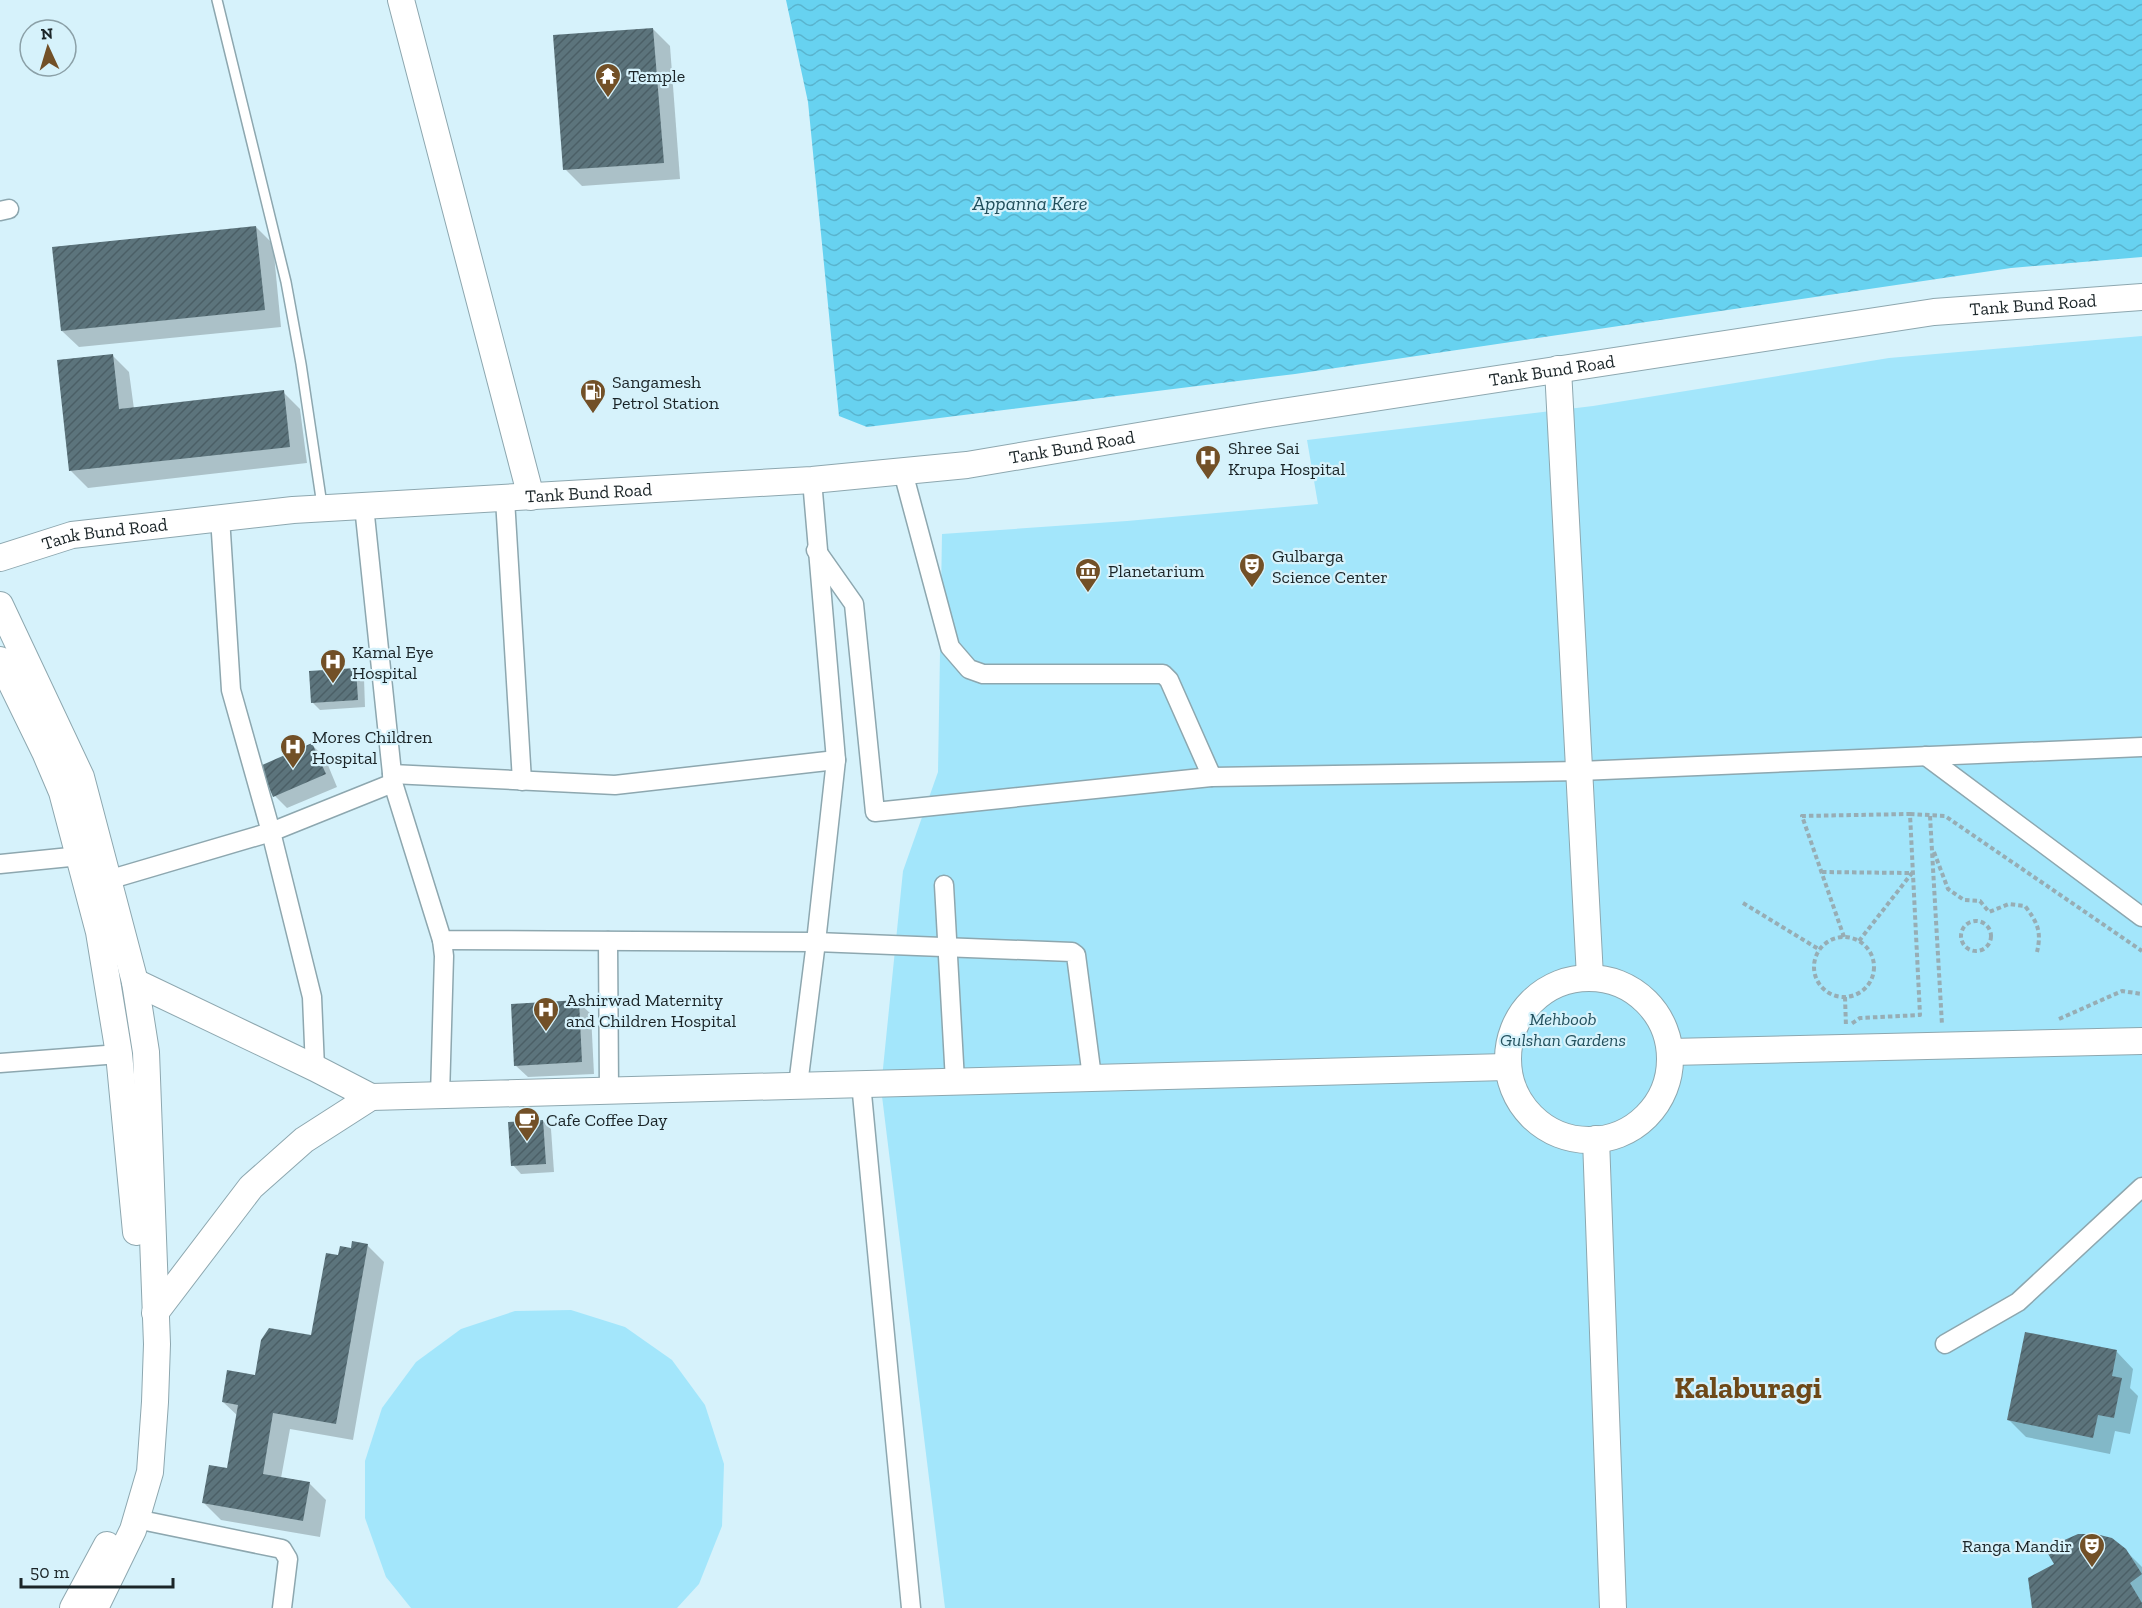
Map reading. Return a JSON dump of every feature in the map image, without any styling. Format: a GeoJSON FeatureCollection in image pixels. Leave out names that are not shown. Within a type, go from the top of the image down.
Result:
{"type":"FeatureCollection","features":[{"type":"Feature","properties":{"kind":"street"},"geometry":{"type":"LineString","coordinates":[[401,0],[531,497]]}},
{"type":"Feature","properties":{"kind":"street","name":"Tank Bund Road"},"geometry":{"type":"LineString","coordinates":[[0,558],[72,535],[220,517],[322,508],[812,480],[967,465],[1263,415],[1934,312],[2142,297]]}},
{"type":"Feature","properties":{"kind":"street"},"geometry":{"type":"LineString","coordinates":[[1558,369],[1590,977]]}},
{"type":"Feature","properties":{"kind":"street"},"geometry":{"type":"LineString","coordinates":[[903,472],[950,647],[969,669],[983,675],[1163,674],[1169,680],[1211,777]]}},
{"type":"Feature","properties":{"kind":"street"},"geometry":{"type":"LineString","coordinates":[[798,1085],[836,760],[816,550],[812,480]]}},
{"type":"Feature","properties":{"kind":"street"},"geometry":{"type":"LineString","coordinates":[[505,499],[522,781]]}},
{"type":"Feature","properties":{"kind":"street"},"geometry":{"type":"LineString","coordinates":[[364,506],[392,778],[442,940],[444,956],[440,1096]]}},
{"type":"Feature","properties":{"kind":"street"},"geometry":{"type":"LineString","coordinates":[[220,517],[231,690],[271,832],[312,997],[315,1068]]}},
{"type":"Feature","properties":{"kind":"street"},"geometry":{"type":"LineString","coordinates":[[816,550],[855,604],[875,812],[1211,777],[1580,771],[2142,747]]}},
{"type":"Feature","properties":{"kind":"street"},"geometry":{"type":"LineString","coordinates":[[0,605],[81,777],[135,982],[146,1052],[157,1344],[150,1472],[133,1530],[94,1608]]}},
{"type":"Feature","properties":{"kind":"street"},"geometry":{"type":"LineString","coordinates":[[0,660],[62,792],[99,932],[119,1054],[138,1255],[140,1359],[138,1449],[132,1485],[113,1534],[73,1608]]}},
{"type":"Feature","properties":{"kind":"street"},"geometry":{"type":"LineString","coordinates":[[1926,756],[2142,917]]}},
{"type":"Feature","properties":{"kind":"street"},"geometry":{"type":"LineString","coordinates":[[108,880],[271,832],[392,778],[615,785],[836,760]]}},
{"type":"Feature","properties":{"kind":"street"},"geometry":{"type":"LineString","coordinates":[[0,864],[80,856]]}},
{"type":"Feature","properties":{"kind":"street"},"geometry":{"type":"LineString","coordinates":[[944,885],[955,1080]]}},
{"type":"Feature","properties":{"kind":"street"},"geometry":{"type":"LineString","coordinates":[[442,940],[816,942],[1076,953],[1092,1077]]}},
{"type":"Feature","properties":{"kind":"street"},"geometry":{"type":"LineString","coordinates":[[608,941],[609,1091]]}},
{"type":"Feature","properties":{"kind":"street"},"geometry":{"type":"LineString","coordinates":[[1590,977],[1627,987],[1651,1006],[1669,1041],[1670,1073],[1661,1100],[1651,1113],[1619,1136],[1581,1141],[1546,1130],[1517,1101],[1506,1066],[1511,1032],[1528,1004],[1554,985],[1590,977]]}},
{"type":"Feature","properties":{"kind":"street"},"geometry":{"type":"LineString","coordinates":[[135,982],[371,1097],[1506,1066]]}},
{"type":"Feature","properties":{"kind":"street"},"geometry":{"type":"LineString","coordinates":[[1670,1052],[2142,1041]]}},
{"type":"Feature","properties":{"kind":"street"},"geometry":{"type":"LineString","coordinates":[[0,1063],[119,1054]]}},
{"type":"Feature","properties":{"kind":"street"},"geometry":{"type":"LineString","coordinates":[[861,1083],[911,1608]]}},
{"type":"Feature","properties":{"kind":"street"},"geometry":{"type":"LineString","coordinates":[[155,1313],[252,1187],[303,1140],[371,1097]]}},
{"type":"Feature","properties":{"kind":"street"},"geometry":{"type":"LineString","coordinates":[[1596,1139],[1613,1608]]}},
{"type":"Feature","properties":{"kind":"street"},"geometry":{"type":"LineString","coordinates":[[1945,1344],[2018,1302],[2142,1187]]}},
{"type":"Feature","properties":{"kind":"street"},"geometry":{"type":"LineString","coordinates":[[136,1519],[282,1549],[288,1559],[282,1608]]}},
{"type":"Feature","properties":{"kind":"lane"},"geometry":{"type":"LineString","coordinates":[[217,0],[286,282],[301,364],[322,508]]}},
{"type":"Feature","properties":{"kind":"path"},"geometry":{"type":"LineString","coordinates":[[1839,1033],[1860,1018],[1920,1015],[1910,814]]}},
{"type":"Feature","properties":{"kind":"path"},"geometry":{"type":"LineString","coordinates":[[1844,937],[1802,816],[1910,814],[1945,816],[2142,951]]}},
{"type":"Feature","properties":{"kind":"path"},"geometry":{"type":"LineString","coordinates":[[1930,816],[1944,1046]]}},
{"type":"Feature","properties":{"kind":"path"},"geometry":{"type":"LineString","coordinates":[[1932,845],[1948,890],[1964,900],[1980,901],[1989,912]]}},
{"type":"Feature","properties":{"kind":"path"},"geometry":{"type":"LineString","coordinates":[[1822,872],[1912,873]]}},
{"type":"Feature","properties":{"kind":"path"},"geometry":{"type":"LineString","coordinates":[[1860,941],[1912,873]]}},
{"type":"Feature","properties":{"kind":"path"},"geometry":{"type":"LineString","coordinates":[[1743,903],[1820,950]]}},
{"type":"Feature","properties":{"kind":"path"},"geometry":{"type":"LineString","coordinates":[[1983,922],[1989,912],[2009,904],[2025,906],[2037,921],[2039,942],[2037,952]]}},
{"type":"Feature","properties":{"kind":"path"},"geometry":{"type":"LineString","coordinates":[[1973,920],[1983,922],[1990,929],[1989,944],[1981,950],[1971,951],[1963,945],[1960,935],[1962,930],[1973,920]]}},
{"type":"Feature","properties":{"kind":"path"},"geometry":{"type":"LineString","coordinates":[[1844,937],[1860,941],[1867,947],[1875,965],[1870,984],[1863,991],[1845,997],[1835,996],[1819,984],[1814,964],[1820,950],[1831,940],[1844,937]]}},
{"type":"Feature","properties":{"kind":"path"},"geometry":{"type":"LineString","coordinates":[[2058,1020],[2122,991],[2142,994]]}},
{"type":"Feature","properties":{"kind":"path"},"geometry":{"type":"LineString","coordinates":[[1845,997],[1846,1027]]}},
{"type":"Feature","properties":{"kind":"green space","name":"Mehboob Gulshan Gardens"},"geometry":{"type":"Polygon","coordinates":[[[2142,336],[2142,1608],[945,1608],[881,1088],[903,871],[938,772],[942,534],[1318,504],[1307,440],[1593,406],[1889,358],[2142,336]]]}},
{"type":"Feature","properties":{"kind":"green space"},"geometry":{"type":"Polygon","coordinates":[[[571,1310],[625,1327],[672,1360],[705,1405],[724,1464],[722,1526],[699,1584],[677,1608],[411,1608],[386,1577],[365,1518],[365,1461],[382,1408],[416,1362],[461,1329],[515,1311],[571,1310]]]}},
{"type":"Feature","properties":{"kind":"water","name":"Appanna Kere"},"geometry":{"type":"Polygon","coordinates":[[[786,0],[2142,0],[2142,257],[2011,268],[1295,374],[867,427],[839,416],[808,102],[786,0]]]}},
{"type":"Feature","properties":{"kind":"building","name":"Temple"},"geometry":{"type":"Polygon","coordinates":[[[653,28],[664,163],[563,170],[553,35],[653,28]]]}},
{"type":"Feature","properties":{"kind":"building"},"geometry":{"type":"Polygon","coordinates":[[[256,226],[265,310],[61,331],[52,247],[256,226]]]}},
{"type":"Feature","properties":{"kind":"building"},"geometry":{"type":"Polygon","coordinates":[[[113,354],[119,409],[284,390],[290,447],[69,471],[57,360],[113,354]]]}},
{"type":"Feature","properties":{"kind":"building","name":"Kamal Eye Hospital"},"geometry":{"type":"Polygon","coordinates":[[[356,668],[358,700],[311,703],[309,671],[356,668]]]}},
{"type":"Feature","properties":{"kind":"building","name":"Mores Children Hospital"},"geometry":{"type":"Polygon","coordinates":[[[312,743],[326,774],[273,797],[260,766],[312,743]]]}},
{"type":"Feature","properties":{"kind":"building","name":"Ashirwad Maternity and Children Hospital"},"geometry":{"type":"Polygon","coordinates":[[[579,1000],[582,1062],[514,1066],[511,1004],[579,1000]]]}},
{"type":"Feature","properties":{"kind":"building","name":"Cafe Coffee Day"},"geometry":{"type":"Polygon","coordinates":[[[543,1120],[546,1164],[511,1166],[508,1122],[543,1120]]]}},
{"type":"Feature","properties":{"kind":"building"},"geometry":{"type":"Polygon","coordinates":[[[352,1241],[368,1244],[336,1424],[273,1413],[263,1474],[310,1482],[303,1521],[202,1503],[209,1465],[227,1468],[238,1405],[222,1402],[227,1370],[255,1375],[261,1340],[269,1328],[311,1335],[326,1253],[338,1255],[340,1246],[351,1248],[352,1241]]]}},
{"type":"Feature","properties":{"kind":"building"},"geometry":{"type":"Polygon","coordinates":[[[2025,1332],[2117,1350],[2112,1376],[2122,1378],[2114,1418],[2098,1415],[2093,1438],[2007,1420],[2025,1332]]]}},
{"type":"Feature","properties":{"kind":"building","name":"Ranga Mandir"},"geometry":{"type":"Polygon","coordinates":[[[2078,1534],[2096,1534],[2112,1538],[2126,1549],[2142,1574],[2130,1583],[2142,1603],[2142,1608],[2032,1608],[2028,1578],[2054,1564],[2047,1552],[2060,1542],[2078,1534]]]}},
{"type":"Feature","properties":{"kind":"place","name":"Temple"},"geometry":{"type":"Point","coordinates":[608,99]}},
{"type":"Feature","properties":{"kind":"place","name":"Sangamesh Petrol Station"},"geometry":{"type":"Point","coordinates":[593,415]}},
{"type":"Feature","properties":{"kind":"place","name":"Shree Sai Krupa Hospital"},"geometry":{"type":"Point","coordinates":[1208,481]}},
{"type":"Feature","properties":{"kind":"place","name":"Gulbarga Science Center"},"geometry":{"type":"Point","coordinates":[1252,589]}},
{"type":"Feature","properties":{"kind":"place","name":"Planetarium"},"geometry":{"type":"Point","coordinates":[1088,594]}},
{"type":"Feature","properties":{"kind":"place","name":"Kamal Eye Hospital"},"geometry":{"type":"Point","coordinates":[333,685]}},
{"type":"Feature","properties":{"kind":"place","name":"Mores Children Hospital"},"geometry":{"type":"Point","coordinates":[293,770]}},
{"type":"Feature","properties":{"kind":"place","name":"Ashirwad Maternity and Children Hospital"},"geometry":{"type":"Point","coordinates":[546,1033]}},
{"type":"Feature","properties":{"kind":"place","name":"Cafe Coffee Day"},"geometry":{"type":"Point","coordinates":[527,1143]}},
{"type":"Feature","properties":{"kind":"place","name":"Ranga Mandir"},"geometry":{"type":"Point","coordinates":[2092,1569]}},
{"type":"Feature","properties":{"kind":"district","name":"Kalaburagi"},"geometry":{"type":"Point","coordinates":[1748,1388]}}]}
